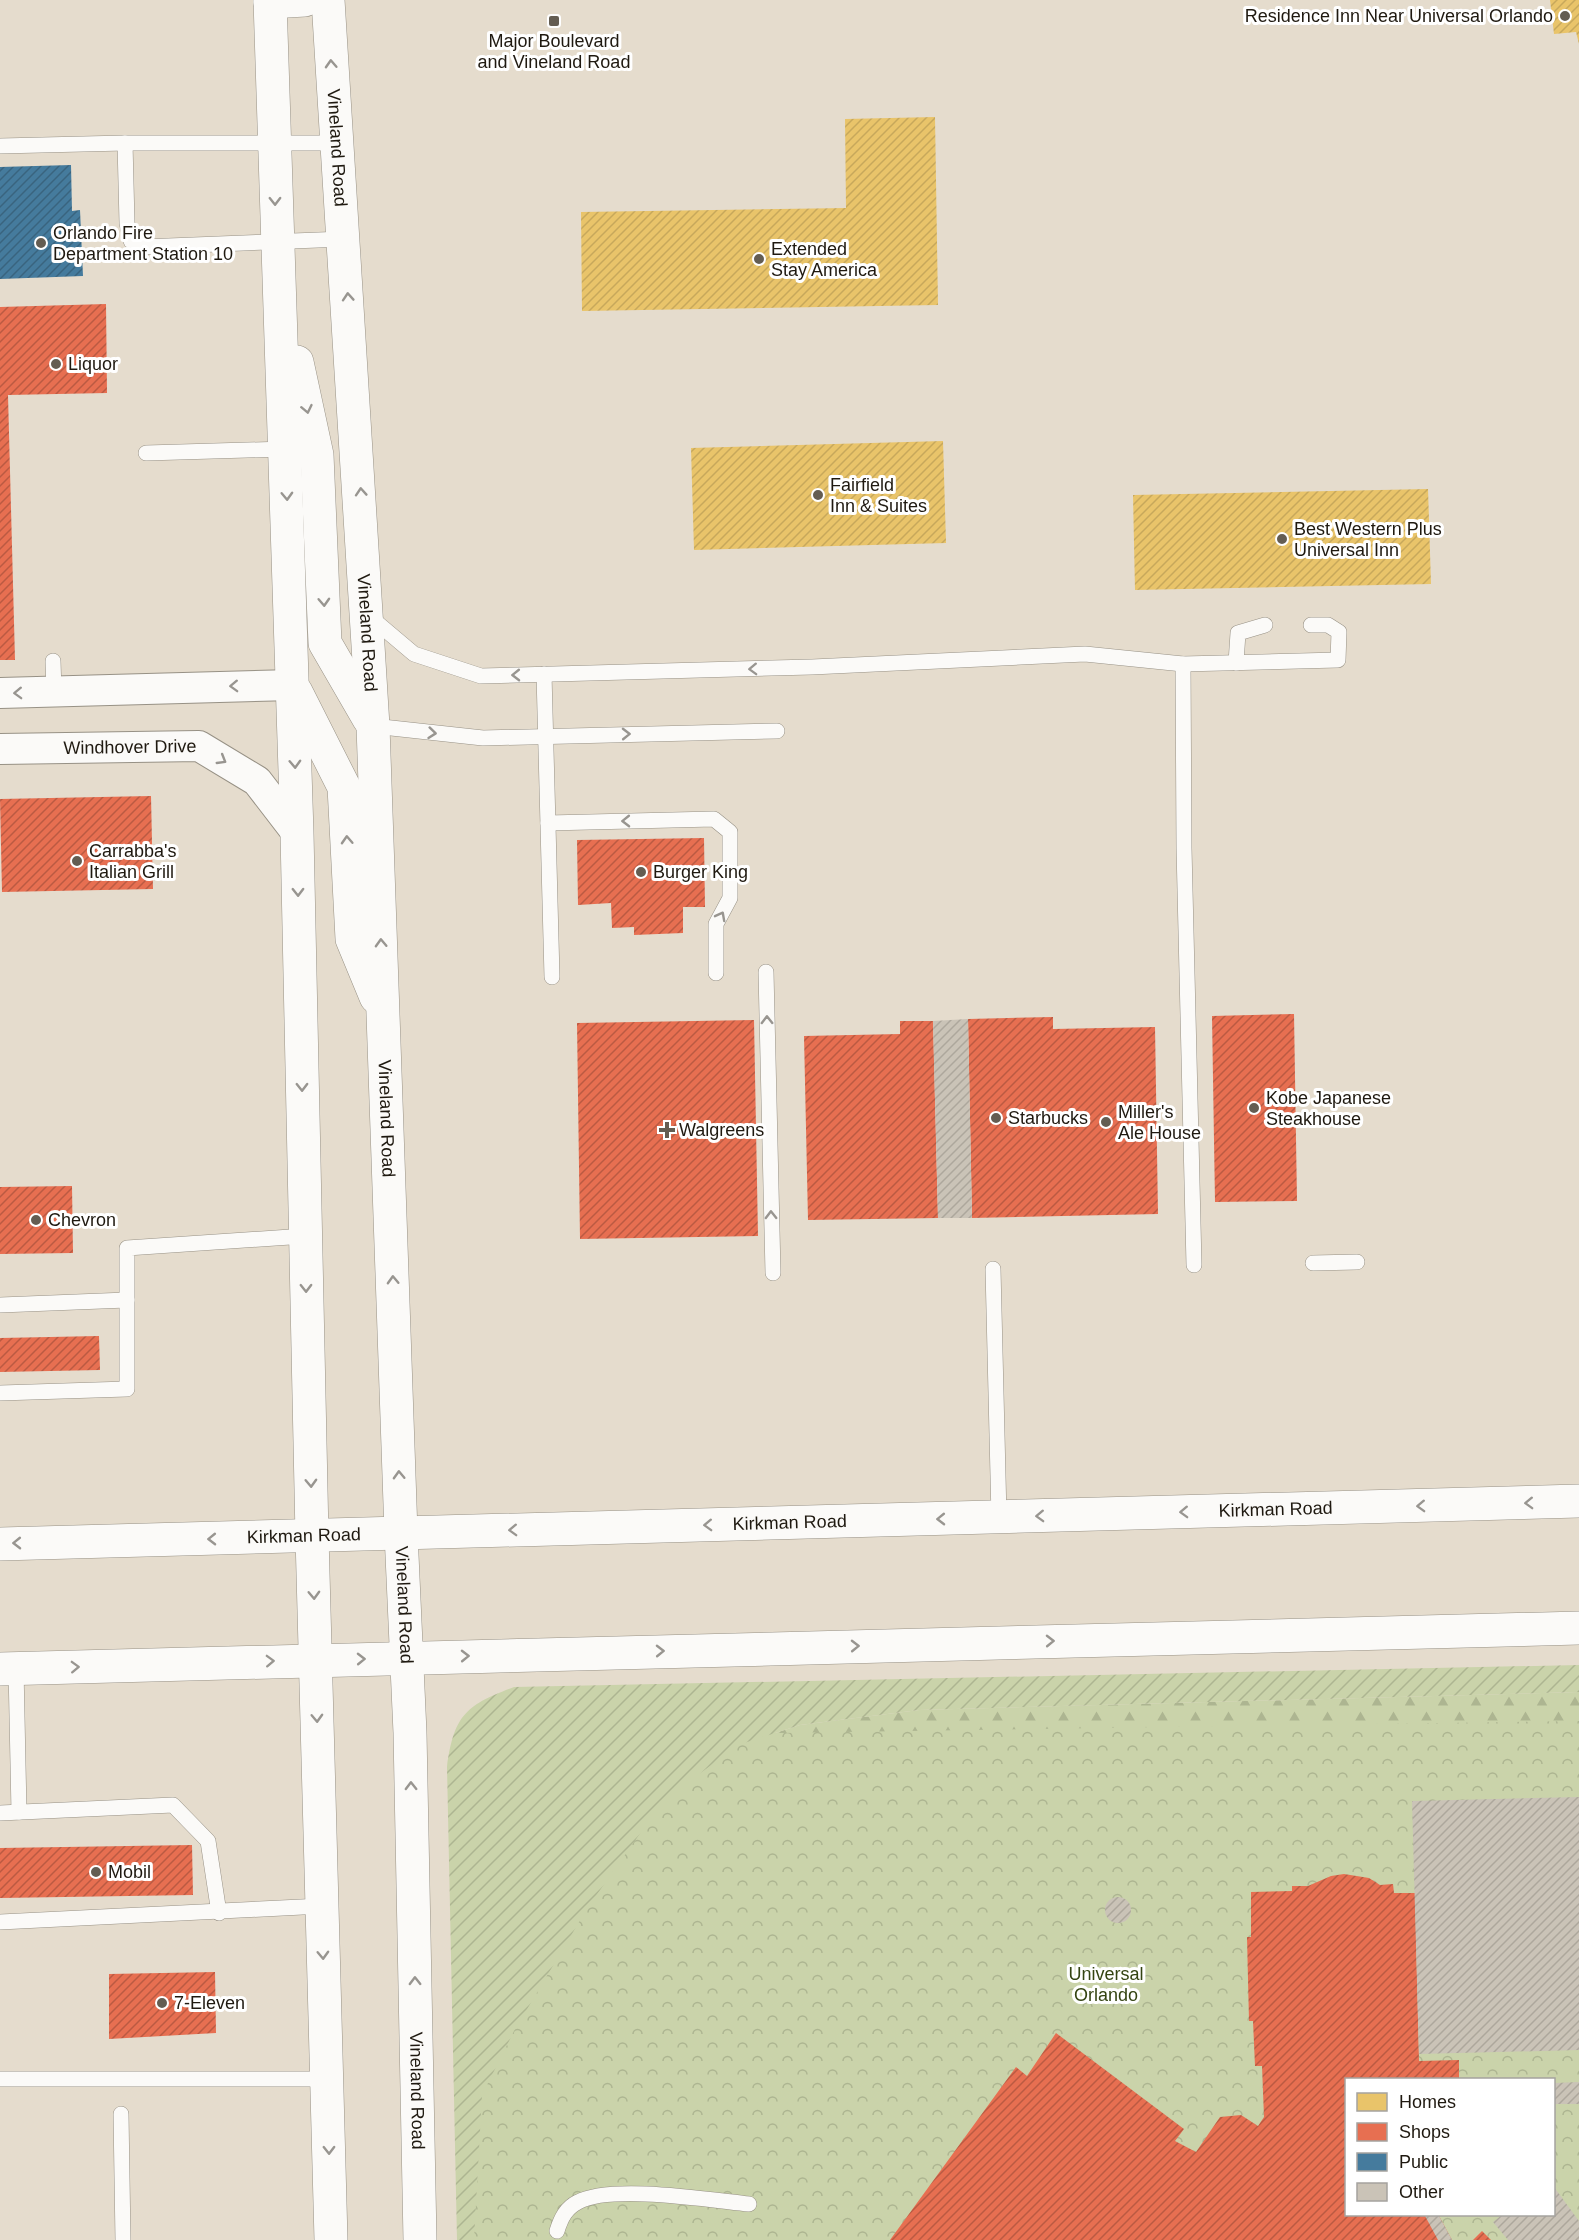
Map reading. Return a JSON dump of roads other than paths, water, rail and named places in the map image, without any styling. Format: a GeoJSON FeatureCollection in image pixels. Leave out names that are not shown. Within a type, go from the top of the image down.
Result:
{"type":"FeatureCollection","features":[{"type":"Feature","properties":{"kind":"main road"},"geometry":{"type":"LineString","coordinates":[[305,0],[270,1],[297,833],[312,1536],[331,2240]]}},
{"type":"Feature","properties":{"kind":"main road","name":"Vineland Road"},"geometry":{"type":"LineString","coordinates":[[328,0],[374,726],[407,1658],[420,2240]]}},
{"type":"Feature","properties":{"kind":"main road"},"geometry":{"type":"LineString","coordinates":[[277,256],[317,455],[325,643],[374,726]]}},
{"type":"Feature","properties":{"kind":"main road"},"geometry":{"type":"LineString","coordinates":[[292,685],[344,787],[352,939],[384,1018]]}},
{"type":"Feature","properties":{"kind":"main road","name":"Kirkman Road"},"geometry":{"type":"LineString","coordinates":[[0,1544],[1579,1501]]}},
{"type":"Feature","properties":{"kind":"main road"},"geometry":{"type":"LineString","coordinates":[[8,1669],[1579,1628]]}},
{"type":"Feature","properties":{"kind":"street"},"geometry":{"type":"LineString","coordinates":[[0,693],[292,685]]}},
{"type":"Feature","properties":{"kind":"street","name":"Windhover Drive"},"geometry":{"type":"LineString","coordinates":[[0,749],[199,746],[257,781],[297,833]]}},
{"type":"Feature","properties":{"kind":"lane"},"geometry":{"type":"LineString","coordinates":[[0,146],[125,143],[338,143]]}},
{"type":"Feature","properties":{"kind":"lane"},"geometry":{"type":"LineString","coordinates":[[125,143],[127,223],[131,241],[143,247],[277,256],[344,239]]}},
{"type":"Feature","properties":{"kind":"lane"},"geometry":{"type":"LineString","coordinates":[[146,453],[285,449]]}},
{"type":"Feature","properties":{"kind":"lane"},"geometry":{"type":"LineString","coordinates":[[367,614],[414,654],[482,676],[812,667],[1084,654],[1183,664],[1338,660],[1339,632],[1328,625],[1311,625]]}},
{"type":"Feature","properties":{"kind":"lane"},"geometry":{"type":"LineString","coordinates":[[1236,663],[1238,633],[1265,625]]}},
{"type":"Feature","properties":{"kind":"lane"},"geometry":{"type":"LineString","coordinates":[[53,661],[54,692]]}},
{"type":"Feature","properties":{"kind":"lane"},"geometry":{"type":"LineString","coordinates":[[1183,664],[1184,848],[1194,1265]]}},
{"type":"Feature","properties":{"kind":"lane"},"geometry":{"type":"LineString","coordinates":[[544,674],[552,977]]}},
{"type":"Feature","properties":{"kind":"lane"},"geometry":{"type":"LineString","coordinates":[[374,726],[483,738],[777,730]]}},
{"type":"Feature","properties":{"kind":"lane"},"geometry":{"type":"LineString","coordinates":[[548,823],[714,819],[730,832],[730,898],[716,924],[716,973]]}},
{"type":"Feature","properties":{"kind":"lane"},"geometry":{"type":"LineString","coordinates":[[766,972],[773,1273]]}},
{"type":"Feature","properties":{"kind":"lane"},"geometry":{"type":"LineString","coordinates":[[0,1393],[127,1389],[127,1248],[305,1236]]}},
{"type":"Feature","properties":{"kind":"lane"},"geometry":{"type":"LineString","coordinates":[[1313,1263],[1357,1262]]}},
{"type":"Feature","properties":{"kind":"lane"},"geometry":{"type":"LineString","coordinates":[[993,1269],[999,1517]]}},
{"type":"Feature","properties":{"kind":"lane"},"geometry":{"type":"LineString","coordinates":[[0,1305],[127,1300]]}},
{"type":"Feature","properties":{"kind":"lane"},"geometry":{"type":"LineString","coordinates":[[8,1669],[19,1812]]}},
{"type":"Feature","properties":{"kind":"lane"},"geometry":{"type":"LineString","coordinates":[[0,1814],[173,1804],[208,1841],[219,1913]]}},
{"type":"Feature","properties":{"kind":"lane"},"geometry":{"type":"LineString","coordinates":[[0,1922],[219,1913],[322,1906]]}},
{"type":"Feature","properties":{"kind":"lane"},"geometry":{"type":"LineString","coordinates":[[0,2079],[327,2079]]}},
{"type":"Feature","properties":{"kind":"lane"},"geometry":{"type":"LineString","coordinates":[[121,2114],[123,2240]]}},
{"type":"Feature","properties":{"kind":"lane"},"geometry":{"type":"LineString","coordinates":[[557,2230],[562,2214],[578,2202],[599,2196],[652,2194],[749,2204]]}},
{"type":"Feature","properties":{"kind":"place","name":"Residence Inn Near Universal Orlando"},"geometry":{"type":"Point","coordinates":[1565,16]}},
{"type":"Feature","properties":{"kind":"place","name":"Major Boulevard and Vineland Road"},"geometry":{"type":"Point","coordinates":[554,21]}},
{"type":"Feature","properties":{"kind":"place","name":"Orlando Fire Department Station 10"},"geometry":{"type":"Point","coordinates":[41,243]}},
{"type":"Feature","properties":{"kind":"place","name":"Extended Stay America"},"geometry":{"type":"Point","coordinates":[759,259]}},
{"type":"Feature","properties":{"kind":"place","name":"Liquor"},"geometry":{"type":"Point","coordinates":[56,364]}},
{"type":"Feature","properties":{"kind":"place","name":"Fairfield Inn & Suites"},"geometry":{"type":"Point","coordinates":[818,495]}},
{"type":"Feature","properties":{"kind":"place","name":"Best Western Plus Universal Inn"},"geometry":{"type":"Point","coordinates":[1282,539]}},
{"type":"Feature","properties":{"kind":"place","name":"Carrabba's Italian Grill"},"geometry":{"type":"Point","coordinates":[77,861]}},
{"type":"Feature","properties":{"kind":"place","name":"Burger King"},"geometry":{"type":"Point","coordinates":[641,872]}},
{"type":"Feature","properties":{"kind":"place","name":"Kobe Japanese Steakhouse"},"geometry":{"type":"Point","coordinates":[1254,1108]}},
{"type":"Feature","properties":{"kind":"place","name":"Starbucks"},"geometry":{"type":"Point","coordinates":[996,1118]}},
{"type":"Feature","properties":{"kind":"place","name":"Miller's Ale House"},"geometry":{"type":"Point","coordinates":[1106,1122]}},
{"type":"Feature","properties":{"kind":"place","name":"Walgreens"},"geometry":{"type":"Point","coordinates":[667,1130]}},
{"type":"Feature","properties":{"kind":"place","name":"Chevron"},"geometry":{"type":"Point","coordinates":[36,1220]}},
{"type":"Feature","properties":{"kind":"place","name":"Mobil"},"geometry":{"type":"Point","coordinates":[96,1872]}},
{"type":"Feature","properties":{"kind":"place","name":"7-Eleven"},"geometry":{"type":"Point","coordinates":[162,2003]}},
{"type":"Feature","properties":{"kind":"park label","name":"Universal Orlando"},"geometry":{"type":"Point","coordinates":[1106,1984]}}]}
